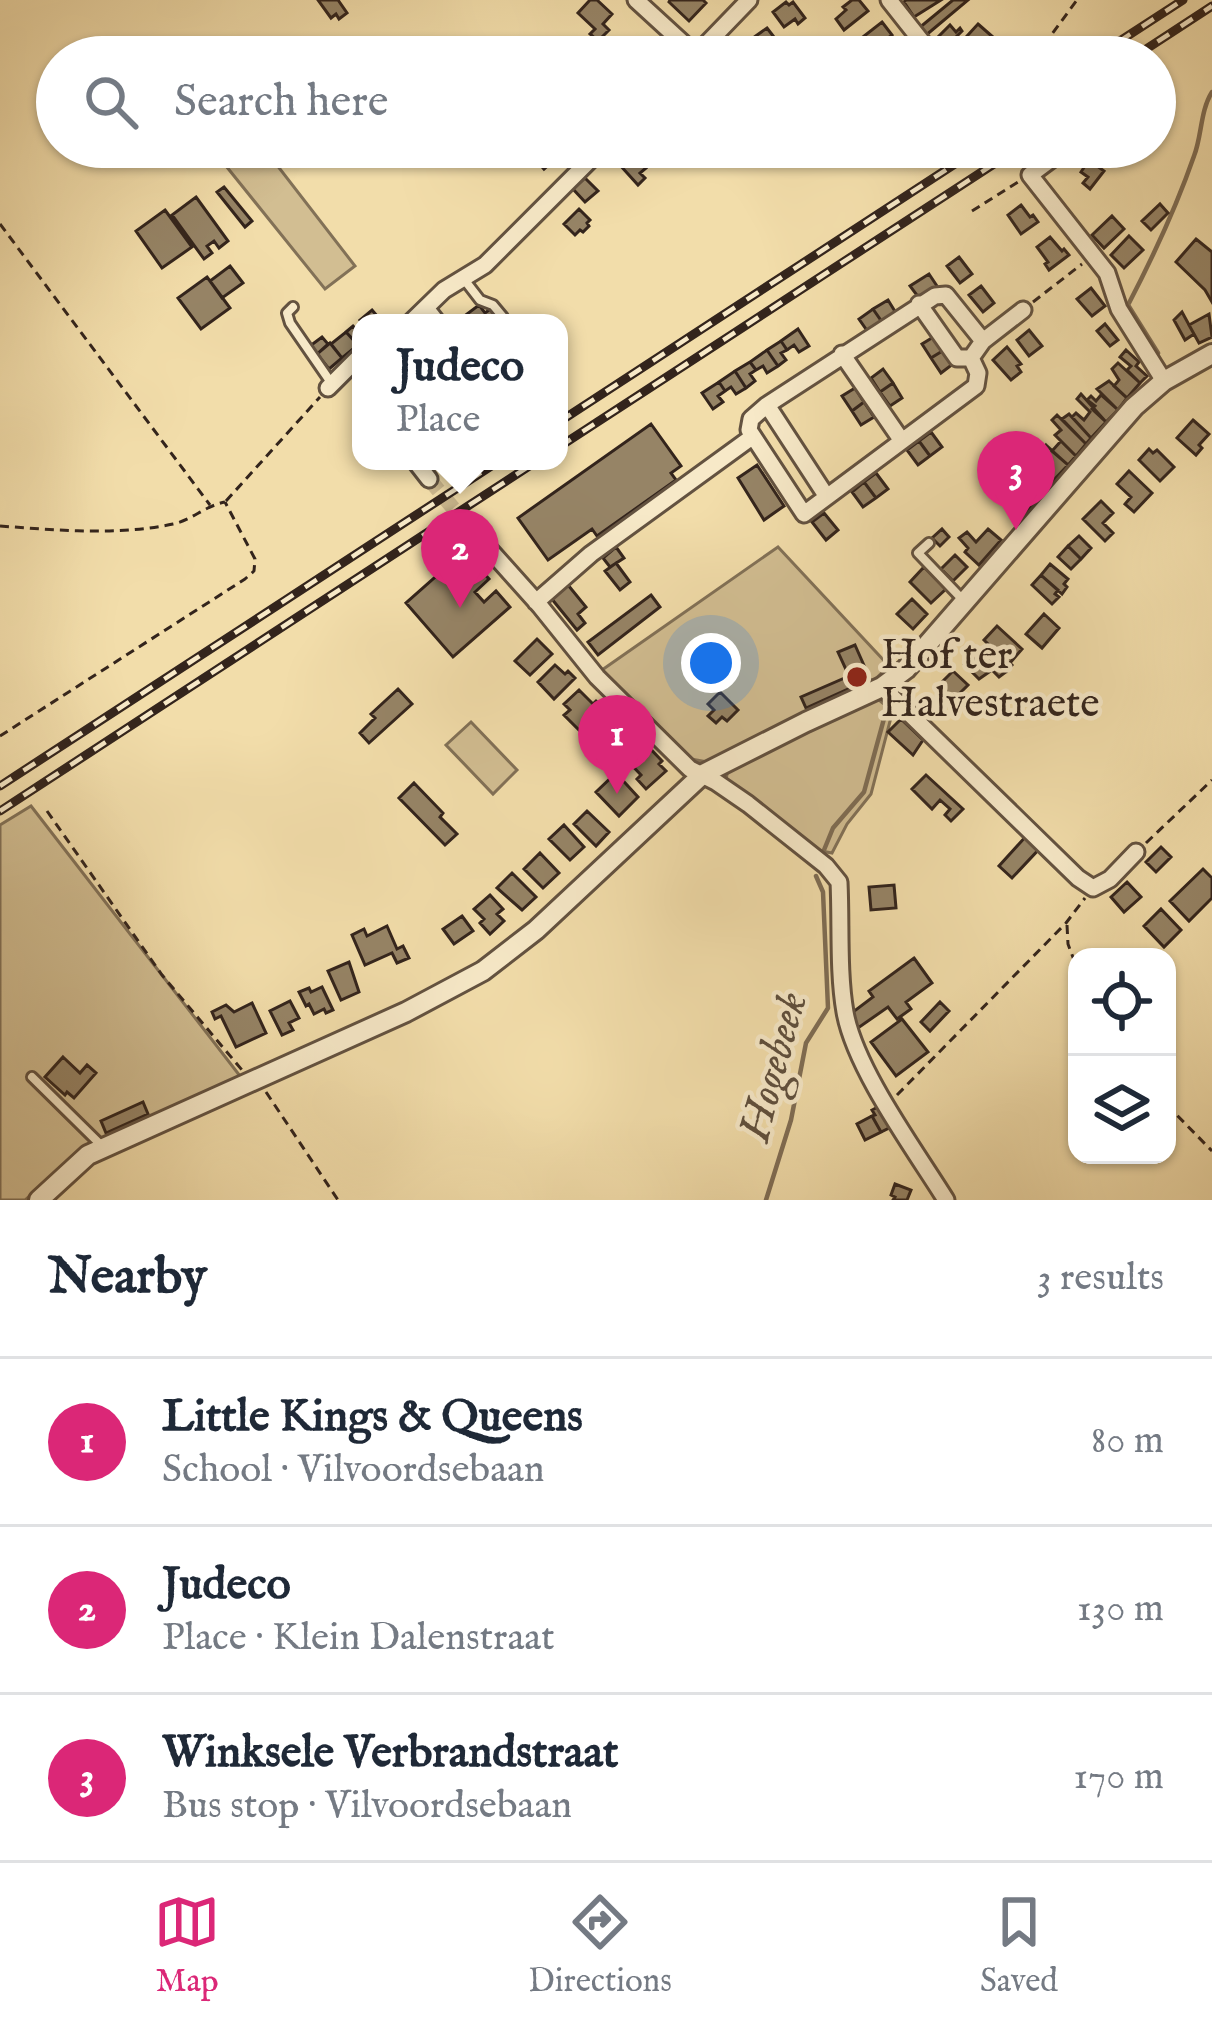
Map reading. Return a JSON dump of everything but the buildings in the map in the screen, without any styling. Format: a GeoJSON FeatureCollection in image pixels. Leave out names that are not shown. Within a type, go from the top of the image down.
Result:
{"type":"FeatureCollection","features":[{"type":"Feature","properties":{"kind":"street"},"geometry":{"type":"LineString","coordinates":[[636,0],[674,36]]}},
{"type":"Feature","properties":{"kind":"street"},"geometry":{"type":"LineString","coordinates":[[714,36],[749,0]]}},
{"type":"Feature","properties":{"kind":"street"},"geometry":{"type":"LineString","coordinates":[[889,0],[917,36]]}},
{"type":"Feature","properties":{"kind":"street"},"geometry":{"type":"LineString","coordinates":[[419,314],[484,265],[583,168]]}},
{"type":"Feature","properties":{"kind":"street"},"geometry":{"type":"LineString","coordinates":[[1039,168],[1030,175],[1107,273],[1119,310],[1164,381]]}},
{"type":"Feature","properties":{"kind":"street"},"geometry":{"type":"LineString","coordinates":[[971,358],[978,373],[976,386],[804,514],[749,430],[751,418],[767,405],[935,296],[946,295],[982,341]]}},
{"type":"Feature","properties":{"kind":"street"},"geometry":{"type":"LineString","coordinates":[[919,304],[957,358],[971,358]]}},
{"type":"Feature","properties":{"kind":"street"},"geometry":{"type":"LineString","coordinates":[[971,358],[982,341],[1023,310]]}},
{"type":"Feature","properties":{"kind":"street"},"geometry":{"type":"LineString","coordinates":[[842,354],[902,441]]}},
{"type":"Feature","properties":{"kind":"street"},"geometry":{"type":"LineString","coordinates":[[39,1200],[88,1155],[406,1012],[483,971],[536,929],[703,774],[882,687],[906,669],[1134,407],[1164,381],[1212,354]]}},
{"type":"Feature","properties":{"kind":"street"},"geometry":{"type":"LineString","coordinates":[[330,386],[352,364]]}},
{"type":"Feature","properties":{"kind":"street"},"geometry":{"type":"LineString","coordinates":[[767,405],[827,497]]}},
{"type":"Feature","properties":{"kind":"street"},"geometry":{"type":"LineString","coordinates":[[536,602],[591,554],[752,437]]}},
{"type":"Feature","properties":{"kind":"street"},"geometry":{"type":"LineString","coordinates":[[422,470],[429,479]]}},
{"type":"Feature","properties":{"kind":"street"},"geometry":{"type":"LineString","coordinates":[[463,520],[597,677],[690,769],[764,816],[839,882],[845,1010],[854,1043],[946,1200]]}},
{"type":"Feature","properties":{"kind":"street"},"geometry":{"type":"LineString","coordinates":[[882,687],[1093,888],[1136,852]]}},
{"type":"Feature","properties":{"kind":"lane"},"geometry":{"type":"LineString","coordinates":[[463,278],[480,300],[500,314]]}},
{"type":"Feature","properties":{"kind":"lane"},"geometry":{"type":"LineString","coordinates":[[428,304],[435,314]]}},
{"type":"Feature","properties":{"kind":"lane"},"geometry":{"type":"LineString","coordinates":[[293,307],[287,313],[290,323],[330,386]]}},
{"type":"Feature","properties":{"kind":"lane"},"geometry":{"type":"LineString","coordinates":[[929,543],[918,553],[964,602]]}},
{"type":"Feature","properties":{"kind":"lane"},"geometry":{"type":"LineString","coordinates":[[32,1077],[104,1148]]}},
{"type":"Feature","properties":{"kind":"path"},"geometry":{"type":"LineString","coordinates":[[1050,36],[1077,0]]}},
{"type":"Feature","properties":{"kind":"path"},"geometry":{"type":"LineString","coordinates":[[972,211],[1030,175]]}},
{"type":"Feature","properties":{"kind":"path"},"geometry":{"type":"LineString","coordinates":[[0,224],[210,505]]}},
{"type":"Feature","properties":{"kind":"path"},"geometry":{"type":"LineString","coordinates":[[1023,310],[1093,256]]}},
{"type":"Feature","properties":{"kind":"path"},"geometry":{"type":"LineString","coordinates":[[0,526],[147,529],[189,520],[210,505],[225,502],[330,386]]}},
{"type":"Feature","properties":{"kind":"path"},"geometry":{"type":"LineString","coordinates":[[0,736],[254,571],[256,560],[225,502]]}},
{"type":"Feature","properties":{"kind":"path"},"geometry":{"type":"LineString","coordinates":[[1136,852],[1212,780]]}},
{"type":"Feature","properties":{"kind":"path"},"geometry":{"type":"LineString","coordinates":[[46,811],[162,975],[244,1072],[256,1078],[338,1200]]}},
{"type":"Feature","properties":{"kind":"path"},"geometry":{"type":"LineString","coordinates":[[887,1105],[1066,923],[1093,888]]}},
{"type":"Feature","properties":{"kind":"path"},"geometry":{"type":"LineString","coordinates":[[1066,923],[1070,948]]}},
{"type":"Feature","properties":{"kind":"path"},"geometry":{"type":"LineString","coordinates":[[1176,1114],[1212,1150]]}},
{"type":"Feature","properties":{"kind":"shaded area"},"geometry":{"type":"Polygon","coordinates":[[[228,168],[279,168],[355,266],[325,289],[228,168]]]}},
{"type":"Feature","properties":{"kind":"shaded area"},"geometry":{"type":"Polygon","coordinates":[[[778,547],[889,666],[870,684],[713,763],[691,759],[602,670],[778,547]]]}},
{"type":"Feature","properties":{"kind":"shaded area"},"geometry":{"type":"Polygon","coordinates":[[[878,699],[894,706],[871,794],[832,853],[816,850],[726,780],[728,769],[878,699]]]}},
{"type":"Feature","properties":{"kind":"shaded area"},"geometry":{"type":"Polygon","coordinates":[[[471,722],[517,770],[493,794],[446,745],[471,722]]]}},
{"type":"Feature","properties":{"kind":"shaded area"},"geometry":{"type":"Polygon","coordinates":[[[31,806],[240,1076],[83,1148],[25,1200],[0,1200],[0,825],[31,806]]]}},
{"type":"Feature","properties":{"kind":"waterway","name":"Hogebeek"},"geometry":{"type":"LineString","coordinates":[[1158,353],[1128,305],[1180,194],[1212,92]]}},
{"type":"Feature","properties":{"kind":"waterway","name":"Hogebeek"},"geometry":{"type":"LineString","coordinates":[[824,850],[833,828],[864,792],[888,704]]}},
{"type":"Feature","properties":{"kind":"waterway","name":"Hogebeek"},"geometry":{"type":"LineString","coordinates":[[766,1200],[791,1120],[806,1043],[828,1008],[823,892],[816,876]]}},
{"type":"Feature","properties":{"kind":"tunnel"},"geometry":{"type":"LineString","coordinates":[[429,479],[463,520]]}},
{"type":"Feature","properties":{"kind":"railway"},"geometry":{"type":"LineString","coordinates":[[1127,36],[1183,0]]}},
{"type":"Feature","properties":{"kind":"railway"},"geometry":{"type":"LineString","coordinates":[[1166,36],[1212,6]]}},
{"type":"Feature","properties":{"kind":"railway"},"geometry":{"type":"LineString","coordinates":[[568,416],[949,168]]}},
{"type":"Feature","properties":{"kind":"railway"},"geometry":{"type":"LineString","coordinates":[[568,441],[988,168]]}},
{"type":"Feature","properties":{"kind":"railway"},"geometry":{"type":"LineString","coordinates":[[0,786],[485,470]]}},
{"type":"Feature","properties":{"kind":"railway"},"geometry":{"type":"LineString","coordinates":[[0,811],[523,470]]}},
{"type":"Feature","properties":{"kind":"place","name":"Winksele Verbrandstraat"},"geometry":{"type":"Point","coordinates":[1016,530]}},
{"type":"Feature","properties":{"kind":"place","name":"Judeco"},"geometry":{"type":"Point","coordinates":[460,608]}},
{"type":"Feature","properties":{"kind":"place","name":"Hof ter Halvestraete"},"geometry":{"type":"Point","coordinates":[857,677]}},
{"type":"Feature","properties":{"kind":"place","name":"Little Kings & Queens"},"geometry":{"type":"Point","coordinates":[617,794]}}]}
